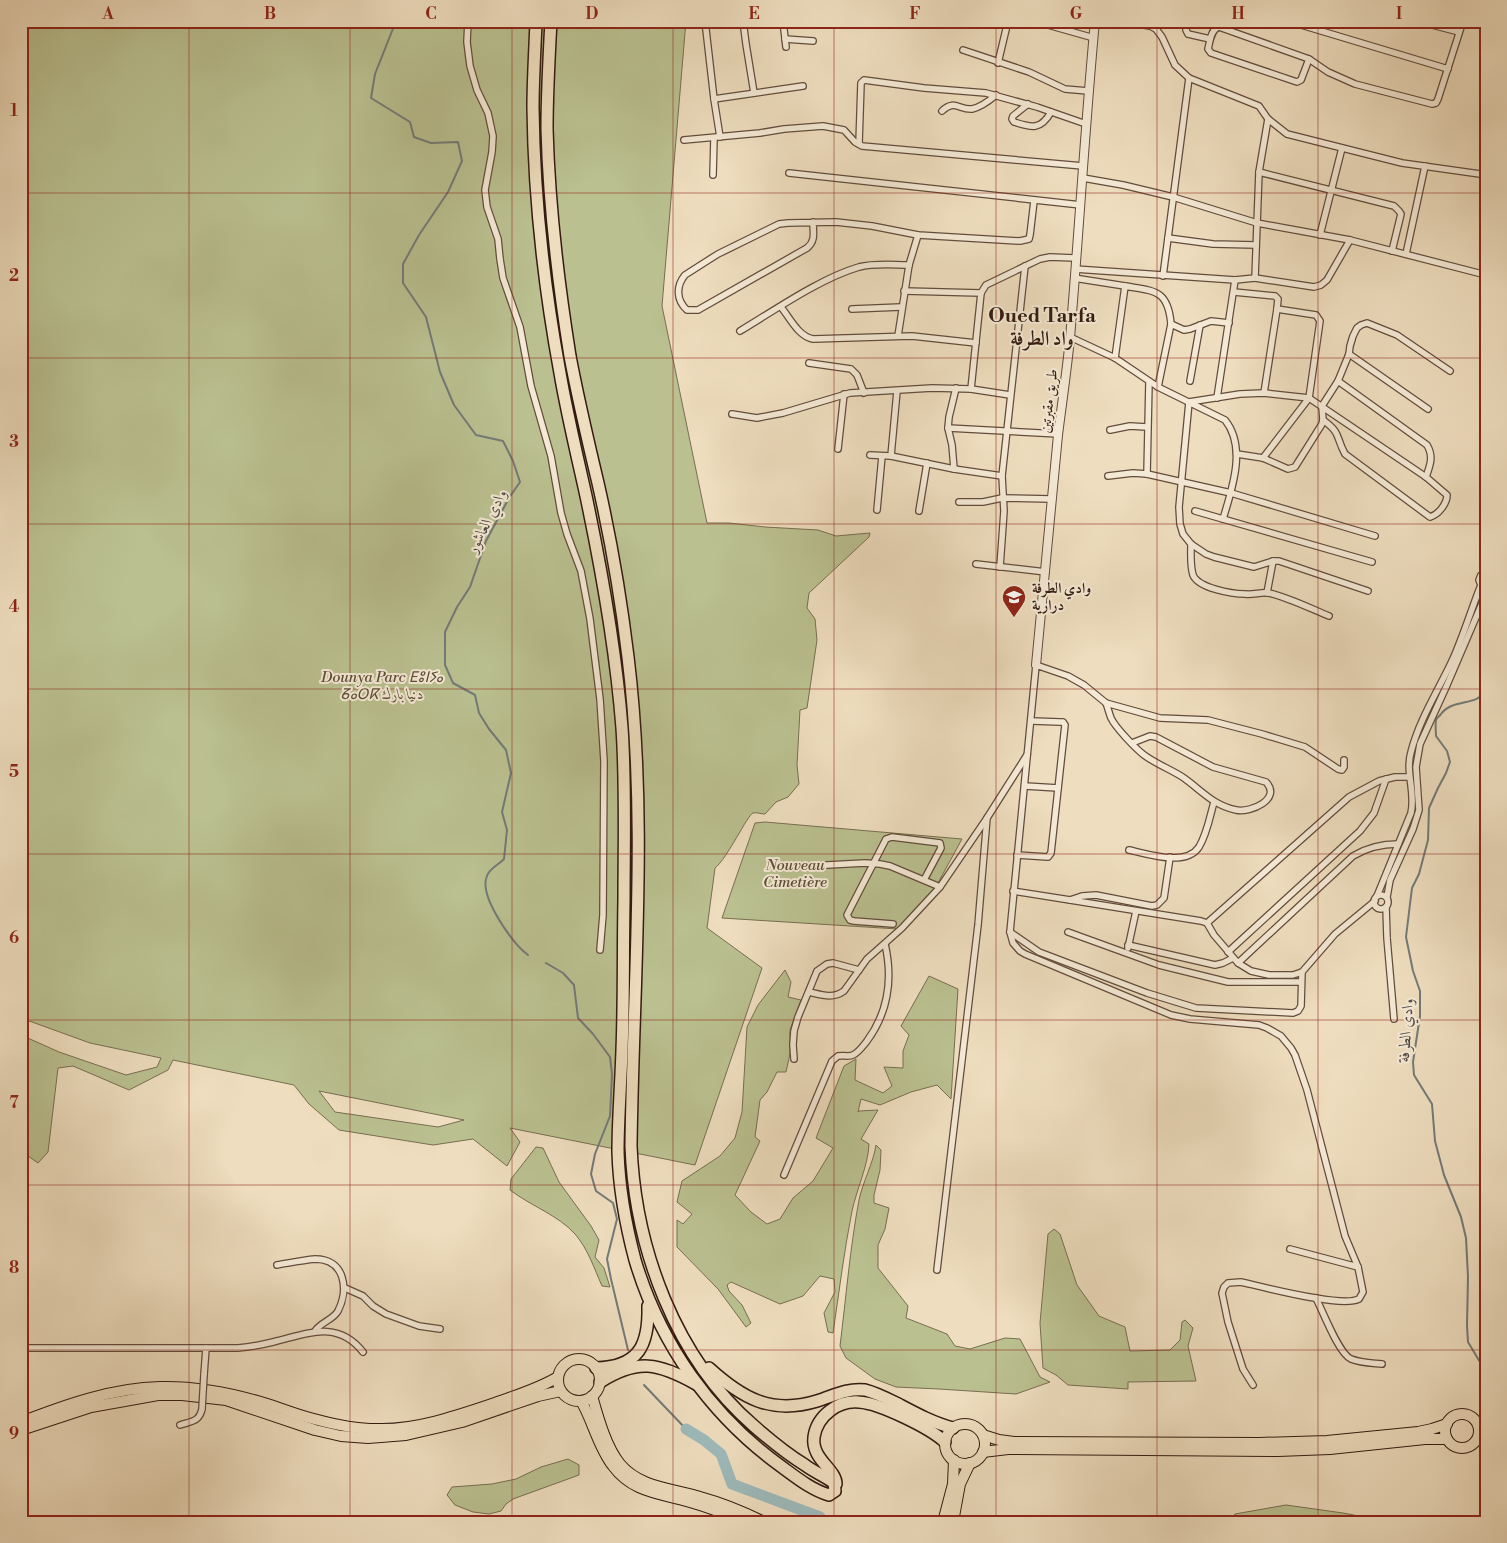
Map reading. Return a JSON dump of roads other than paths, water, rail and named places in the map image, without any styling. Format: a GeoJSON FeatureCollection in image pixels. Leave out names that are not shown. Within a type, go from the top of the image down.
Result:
{"type":"FeatureCollection","features":[{"type":"Feature","properties":{"kind":"highway"},"geometry":{"type":"LineString","coordinates":[[536,21],[534,131],[539,220],[548,298],[562,385],[588,504],[606,602],[624,756],[626,824],[618,1154],[621,1185],[634,1257],[653,1312],[697,1385],[733,1426],[758,1449],[811,1487],[826,1495],[834,1493],[837,1482],[836,1478],[820,1459],[814,1442],[816,1431],[822,1420],[830,1411],[840,1405],[857,1402],[873,1405],[930,1430],[945,1442]]}},
{"type":"Feature","properties":{"kind":"highway"},"geometry":{"type":"LineString","coordinates":[[551,21],[547,128],[560,288],[576,388],[613,556],[627,648],[635,719],[639,838],[632,1162],[634,1191],[641,1229],[656,1277],[669,1308],[692,1353],[718,1389],[752,1425],[805,1466],[836,1485]]}},
{"type":"Feature","properties":{"kind":"highway"},"geometry":{"type":"LineString","coordinates":[[596,1368],[626,1362],[639,1351],[648,1328],[648,1299]]}},
{"type":"Feature","properties":{"kind":"highway"},"geometry":{"type":"LineString","coordinates":[[692,1353],[735,1390],[749,1398],[764,1403],[795,1405],[818,1400],[843,1391],[867,1391],[878,1394],[930,1420],[953,1428]]}},
{"type":"Feature","properties":{"kind":"highway"},"geometry":{"type":"LineString","coordinates":[[578,1359],[588,1361],[596,1368],[600,1382],[592,1396],[581,1401],[570,1399],[562,1392],[558,1383],[558,1377],[562,1368],[569,1362],[578,1359]]}},
{"type":"Feature","properties":{"kind":"highway"},"geometry":{"type":"LineString","coordinates":[[600,1382],[626,1368],[654,1366],[672,1371],[697,1385]]}},
{"type":"Feature","properties":{"kind":"highway"},"geometry":{"type":"LineString","coordinates":[[21,1422],[68,1405],[107,1394],[160,1387],[198,1389],[236,1396],[312,1419],[346,1426],[380,1430],[396,1429],[464,1413],[535,1389],[558,1377]]}},
{"type":"Feature","properties":{"kind":"highway"},"geometry":{"type":"LineString","coordinates":[[21,1430],[91,1407],[158,1394],[226,1400],[315,1430],[341,1436],[368,1438],[406,1435],[432,1430],[462,1422],[538,1396],[562,1392]]}},
{"type":"Feature","properties":{"kind":"highway"},"geometry":{"type":"LineString","coordinates":[[592,1396],[612,1452],[630,1474],[650,1485],[701,1497],[764,1522]]}},
{"type":"Feature","properties":{"kind":"highway"},"geometry":{"type":"LineString","coordinates":[[581,1401],[607,1457],[617,1472],[630,1483],[650,1493],[704,1506],[744,1522]]}},
{"type":"Feature","properties":{"kind":"highway"},"geometry":{"type":"LineString","coordinates":[[983,1434],[1009,1442],[1258,1443],[1327,1441],[1426,1431],[1446,1424],[1454,1416],[1461,1414],[1486,1422]]}},
{"type":"Feature","properties":{"kind":"highway"},"geometry":{"type":"LineString","coordinates":[[984,1452],[983,1434],[971,1424],[963,1424],[953,1428],[945,1442],[947,1452],[954,1460],[962,1463],[970,1463],[976,1460],[984,1452],[1008,1449],[1278,1451],[1330,1449],[1425,1439],[1447,1440],[1456,1447],[1464,1448],[1471,1445],[1482,1435],[1475,1420]]}},
{"type":"Feature","properties":{"kind":"highway"},"geometry":{"type":"LineString","coordinates":[[1446,1424],[1447,1440]]}},
{"type":"Feature","properties":{"kind":"highway"},"geometry":{"type":"LineString","coordinates":[[943,1522],[953,1484],[954,1460]]}},
{"type":"Feature","properties":{"kind":"highway"},"geometry":{"type":"LineString","coordinates":[[953,1522],[960,1484],[970,1463]]}},
{"type":"Feature","properties":{"kind":"street"},"geometry":{"type":"LineString","coordinates":[[468,21],[467,42],[470,66],[477,90],[488,113],[493,136],[485,190],[487,207],[498,239],[501,268],[520,327],[531,386],[551,456],[564,524],[579,561],[590,619],[600,698],[604,768],[603,915],[600,950]]}},
{"type":"Feature","properties":{"kind":"street"},"geometry":{"type":"LineString","coordinates":[[706,21],[717,137],[713,175]]}},
{"type":"Feature","properties":{"kind":"street"},"geometry":{"type":"LineString","coordinates":[[743,21],[754,93]]}},
{"type":"Feature","properties":{"kind":"street"},"geometry":{"type":"LineString","coordinates":[[783,21],[786,47]]}},
{"type":"Feature","properties":{"kind":"street"},"geometry":{"type":"LineString","coordinates":[[998,63],[1008,21]]}},
{"type":"Feature","properties":{"kind":"street"},"geometry":{"type":"LineString","coordinates":[[1034,21],[1094,38]]}},
{"type":"Feature","properties":{"kind":"street","name":"طريق مقبرتين"},"geometry":{"type":"LineString","coordinates":[[1036,665],[1058,434],[1070,337],[1095,21]]}},
{"type":"Feature","properties":{"kind":"street"},"geometry":{"type":"LineString","coordinates":[[1120,21],[1150,26],[1156,29],[1162,37],[1175,65],[1189,78],[1259,106],[1268,119],[1287,134],[1402,163],[1486,176]]}},
{"type":"Feature","properties":{"kind":"street"},"geometry":{"type":"LineString","coordinates":[[1187,21],[1186,30],[1188,34],[1210,39]]}},
{"type":"Feature","properties":{"kind":"street"},"geometry":{"type":"LineString","coordinates":[[1288,21],[1448,69]]}},
{"type":"Feature","properties":{"kind":"street"},"geometry":{"type":"LineString","coordinates":[[1417,21],[1459,32]]}},
{"type":"Feature","properties":{"kind":"street"},"geometry":{"type":"LineString","coordinates":[[1309,59],[1301,80],[1297,82],[1211,53],[1208,48],[1214,30],[1220,24],[1309,59],[1328,72],[1355,84],[1432,104],[1436,103],[1438,99],[1464,21]]}},
{"type":"Feature","properties":{"kind":"street"},"geometry":{"type":"LineString","coordinates":[[785,39],[813,41]]}},
{"type":"Feature","properties":{"kind":"street"},"geometry":{"type":"LineString","coordinates":[[963,50],[1029,72],[1065,89],[1088,92]]}},
{"type":"Feature","properties":{"kind":"street"},"geometry":{"type":"LineString","coordinates":[[1163,276],[1189,78]]}},
{"type":"Feature","properties":{"kind":"street"},"geometry":{"type":"LineString","coordinates":[[859,144],[861,82],[864,80],[924,88],[986,93],[1028,104],[1086,124]]}},
{"type":"Feature","properties":{"kind":"street"},"geometry":{"type":"LineString","coordinates":[[714,99],[803,86]]}},
{"type":"Feature","properties":{"kind":"street"},"geometry":{"type":"LineString","coordinates":[[942,111],[954,105],[973,108],[987,103],[996,95]]}},
{"type":"Feature","properties":{"kind":"street"},"geometry":{"type":"LineString","coordinates":[[1028,104],[1013,116],[1014,122],[1038,126],[1044,122],[1051,112]]}},
{"type":"Feature","properties":{"kind":"street"},"geometry":{"type":"LineString","coordinates":[[1255,278],[1259,172],[1268,119]]}},
{"type":"Feature","properties":{"kind":"street"},"geometry":{"type":"LineString","coordinates":[[684,140],[823,126],[844,130],[859,144],[1083,166]]}},
{"type":"Feature","properties":{"kind":"street"},"geometry":{"type":"LineString","coordinates":[[1320,235],[1342,148]]}},
{"type":"Feature","properties":{"kind":"street"},"geometry":{"type":"LineString","coordinates":[[1406,254],[1425,166]]}},
{"type":"Feature","properties":{"kind":"street"},"geometry":{"type":"LineString","coordinates":[[1259,172],[1394,206],[1401,214],[1392,251]]}},
{"type":"Feature","properties":{"kind":"street"},"geometry":{"type":"LineString","coordinates":[[789,173],[1081,205]]}},
{"type":"Feature","properties":{"kind":"street"},"geometry":{"type":"LineString","coordinates":[[1083,178],[1173,197],[1257,223],[1350,240],[1486,274]]}},
{"type":"Feature","properties":{"kind":"street"},"geometry":{"type":"LineString","coordinates":[[813,222],[813,241],[807,248],[698,310],[687,310],[682,304],[678,294],[681,280],[685,275],[701,264],[779,224],[813,222],[872,226],[918,235],[1026,241],[1029,239],[1031,231],[1034,201]]}},
{"type":"Feature","properties":{"kind":"street"},"geometry":{"type":"LineString","coordinates":[[898,336],[909,265],[918,235]]}},
{"type":"Feature","properties":{"kind":"street"},"geometry":{"type":"LineString","coordinates":[[1168,238],[1213,244],[1256,245]]}},
{"type":"Feature","properties":{"kind":"street"},"geometry":{"type":"LineString","coordinates":[[1075,268],[1235,280],[1255,278],[1314,287],[1322,285],[1327,280],[1350,240]]}},
{"type":"Feature","properties":{"kind":"street"},"geometry":{"type":"LineString","coordinates":[[970,389],[981,293],[986,285],[1045,258],[1076,258]]}},
{"type":"Feature","properties":{"kind":"street"},"geometry":{"type":"LineString","coordinates":[[740,331],[808,290],[853,269],[871,265],[909,265]]}},
{"type":"Feature","properties":{"kind":"street"},"geometry":{"type":"LineString","coordinates":[[1000,567],[1004,511],[1002,476],[1025,266]]}},
{"type":"Feature","properties":{"kind":"street"},"geometry":{"type":"LineString","coordinates":[[1074,278],[1155,291],[1162,296],[1171,324],[1158,387]]}},
{"type":"Feature","properties":{"kind":"street"},"geometry":{"type":"LineString","coordinates":[[1217,398],[1235,280]]}},
{"type":"Feature","properties":{"kind":"street"},"geometry":{"type":"LineString","coordinates":[[1115,358],[1125,286]]}},
{"type":"Feature","properties":{"kind":"street"},"geometry":{"type":"LineString","coordinates":[[904,291],[981,293]]}},
{"type":"Feature","properties":{"kind":"street"},"geometry":{"type":"LineString","coordinates":[[1234,292],[1275,296],[1278,299],[1264,392]]}},
{"type":"Feature","properties":{"kind":"street"},"geometry":{"type":"LineString","coordinates":[[781,307],[808,338],[819,340],[921,336],[976,343]]}},
{"type":"Feature","properties":{"kind":"street"},"geometry":{"type":"LineString","coordinates":[[852,309],[902,307]]}},
{"type":"Feature","properties":{"kind":"street"},"geometry":{"type":"LineString","coordinates":[[1263,458],[1309,398],[1320,321],[1316,315],[1278,309]]}},
{"type":"Feature","properties":{"kind":"street"},"geometry":{"type":"LineString","coordinates":[[1171,324],[1184,330],[1211,321],[1229,323]]}},
{"type":"Feature","properties":{"kind":"street"},"geometry":{"type":"LineString","coordinates":[[1237,454],[1263,458],[1288,469],[1295,467],[1323,420],[1322,406],[1338,381],[1357,328],[1361,325],[1367,323],[1397,335],[1450,371]]}},
{"type":"Feature","properties":{"kind":"street"},"geometry":{"type":"LineString","coordinates":[[1190,381],[1200,325]]}},
{"type":"Feature","properties":{"kind":"street"},"geometry":{"type":"LineString","coordinates":[[1070,337],[1115,358],[1148,382],[1225,420],[1231,430],[1237,454],[1231,493],[1223,518]]}},
{"type":"Feature","properties":{"kind":"street"},"geometry":{"type":"LineString","coordinates":[[1349,354],[1428,409]]}},
{"type":"Feature","properties":{"kind":"street"},"geometry":{"type":"LineString","coordinates":[[809,363],[851,369],[857,375],[864,392]]}},
{"type":"Feature","properties":{"kind":"street"},"geometry":{"type":"LineString","coordinates":[[1338,381],[1427,445],[1432,458],[1426,477]]}},
{"type":"Feature","properties":{"kind":"street"},"geometry":{"type":"LineString","coordinates":[[1147,474],[1148,382]]}},
{"type":"Feature","properties":{"kind":"street"},"geometry":{"type":"LineString","coordinates":[[732,414],[757,418],[771,416],[844,394],[864,392],[956,388],[1010,395]]}},
{"type":"Feature","properties":{"kind":"street"},"geometry":{"type":"LineString","coordinates":[[954,469],[948,428],[956,388]]}},
{"type":"Feature","properties":{"kind":"street"},"geometry":{"type":"LineString","coordinates":[[891,456],[897,391]]}},
{"type":"Feature","properties":{"kind":"street"},"geometry":{"type":"LineString","coordinates":[[1189,402],[1264,392],[1309,398],[1426,477],[1447,495],[1447,499],[1437,514],[1430,517],[1345,454],[1335,428],[1323,420]]}},
{"type":"Feature","properties":{"kind":"street"},"geometry":{"type":"LineString","coordinates":[[838,449],[844,394]]}},
{"type":"Feature","properties":{"kind":"street"},"geometry":{"type":"LineString","coordinates":[[1189,402],[1179,507],[1180,524],[1183,534],[1191,544],[1206,554],[1251,566],[1257,567],[1273,561],[1279,561],[1368,591]]}},
{"type":"Feature","properties":{"kind":"street"},"geometry":{"type":"LineString","coordinates":[[1110,430],[1130,426],[1147,427]]}},
{"type":"Feature","properties":{"kind":"street"},"geometry":{"type":"LineString","coordinates":[[948,428],[1058,434]]}},
{"type":"Feature","properties":{"kind":"street"},"geometry":{"type":"LineString","coordinates":[[870,455],[891,456],[954,469],[1002,476]]}},
{"type":"Feature","properties":{"kind":"street"},"geometry":{"type":"LineString","coordinates":[[877,510],[882,456]]}},
{"type":"Feature","properties":{"kind":"street"},"geometry":{"type":"LineString","coordinates":[[919,511],[927,464]]}},
{"type":"Feature","properties":{"kind":"street"},"geometry":{"type":"LineString","coordinates":[[1108,476],[1132,473],[1147,474],[1231,493],[1375,536]]}},
{"type":"Feature","properties":{"kind":"street"},"geometry":{"type":"LineString","coordinates":[[958,502],[984,502],[1002,498],[1052,499]]}},
{"type":"Feature","properties":{"kind":"street"},"geometry":{"type":"LineString","coordinates":[[1195,511],[1372,562]]}},
{"type":"Feature","properties":{"kind":"street"},"geometry":{"type":"LineString","coordinates":[[1191,544],[1193,574],[1198,582],[1212,588],[1234,593],[1267,593],[1276,595],[1329,616]]}},
{"type":"Feature","properties":{"kind":"street"},"geometry":{"type":"LineString","coordinates":[[1267,593],[1273,561]]}},
{"type":"Feature","properties":{"kind":"street"},"geometry":{"type":"LineString","coordinates":[[1386,907],[1378,908],[1376,906],[1376,899],[1410,818],[1413,799],[1409,777],[1410,755],[1420,723],[1453,659],[1483,586],[1479,580],[1485,573],[1486,561]]}},
{"type":"Feature","properties":{"kind":"street"},"geometry":{"type":"LineString","coordinates":[[976,564],[1046,572]]}},
{"type":"Feature","properties":{"kind":"street"},"geometry":{"type":"LineString","coordinates":[[1394,1019],[1386,938],[1386,907],[1390,880],[1413,829],[1419,810],[1416,767],[1420,744],[1486,594]]}},
{"type":"Feature","properties":{"kind":"street"},"geometry":{"type":"LineString","coordinates":[[1253,1385],[1243,1369],[1222,1300],[1224,1287],[1228,1283],[1241,1282],[1316,1298],[1351,1302],[1359,1300],[1363,1292],[1358,1267],[1345,1236],[1309,1099],[1298,1063],[1291,1048],[1280,1036],[1267,1028],[1251,1024],[1171,1015],[1025,954],[1013,943],[1010,932],[1013,891],[1032,721],[1036,665],[1068,676],[1084,685],[1106,703],[1160,718],[1208,720],[1262,734],[1305,747],[1338,770],[1342,770],[1344,767],[1344,760]]}},
{"type":"Feature","properties":{"kind":"street"},"geometry":{"type":"LineString","coordinates":[[1106,703],[1112,718],[1132,743],[1145,756],[1182,777],[1214,802],[1236,810],[1249,810],[1261,806],[1268,797],[1270,789],[1266,782],[1213,767],[1156,737],[1150,736],[1132,743]]}},
{"type":"Feature","properties":{"kind":"street"},"geometry":{"type":"LineString","coordinates":[[1017,856],[1048,857],[1051,853],[1065,725],[1063,722],[1032,721]]}},
{"type":"Feature","properties":{"kind":"street"},"geometry":{"type":"LineString","coordinates":[[809,992],[829,996],[840,994],[847,988],[867,958],[885,944],[920,910],[940,887],[1028,753]]}},
{"type":"Feature","properties":{"kind":"street"},"geometry":{"type":"LineString","coordinates":[[1207,923],[1349,797],[1379,781],[1409,777]]}},
{"type":"Feature","properties":{"kind":"street"},"geometry":{"type":"LineString","coordinates":[[1228,952],[1360,831],[1374,813],[1386,779]]}},
{"type":"Feature","properties":{"kind":"street"},"geometry":{"type":"LineString","coordinates":[[1025,786],[1058,788]]}},
{"type":"Feature","properties":{"kind":"street"},"geometry":{"type":"LineString","coordinates":[[1129,850],[1170,857],[1190,854],[1199,847],[1203,839],[1214,802]]}},
{"type":"Feature","properties":{"kind":"street"},"geometry":{"type":"LineString","coordinates":[[937,1270],[978,925],[987,818]]}},
{"type":"Feature","properties":{"kind":"street"},"geometry":{"type":"LineString","coordinates":[[894,924],[854,921],[848,918],[849,911],[884,841],[890,837],[938,842],[941,844],[941,848],[924,880]]}},
{"type":"Feature","properties":{"kind":"street"},"geometry":{"type":"LineString","coordinates":[[1238,963],[1353,856],[1376,846],[1398,844]]}},
{"type":"Feature","properties":{"kind":"street"},"geometry":{"type":"LineString","coordinates":[[1070,900],[1082,896],[1096,895],[1152,906],[1157,905],[1164,898],[1170,857]]}},
{"type":"Feature","properties":{"kind":"street"},"geometry":{"type":"LineString","coordinates":[[789,867],[874,863],[890,866],[940,887]]}},
{"type":"Feature","properties":{"kind":"street"},"geometry":{"type":"LineString","coordinates":[[1013,891],[1202,920],[1207,923],[1214,936],[1238,963],[1251,971],[1293,975],[1302,972],[1335,934],[1376,899],[1382,895],[1387,897]]}},
{"type":"Feature","properties":{"kind":"street"},"geometry":{"type":"LineString","coordinates":[[1127,952],[1136,911]]}},
{"type":"Feature","properties":{"kind":"street"},"geometry":{"type":"LineString","coordinates":[[1010,932],[1039,952],[1147,993],[1196,1008],[1293,1014],[1301,1006],[1302,972]]}},
{"type":"Feature","properties":{"kind":"street"},"geometry":{"type":"LineString","coordinates":[[1068,932],[1159,965],[1228,982],[1301,982]]}},
{"type":"Feature","properties":{"kind":"street"},"geometry":{"type":"LineString","coordinates":[[784,1174],[832,1061],[838,1056],[856,1054],[880,1019],[885,1006],[890,974],[885,944]]}},
{"type":"Feature","properties":{"kind":"street"},"geometry":{"type":"LineString","coordinates":[[1128,945],[1215,965],[1234,958]]}},
{"type":"Feature","properties":{"kind":"street"},"geometry":{"type":"LineString","coordinates":[[794,1059],[794,1031],[817,971],[832,962],[859,970]]}},
{"type":"Feature","properties":{"kind":"street"},"geometry":{"type":"LineString","coordinates":[[1290,1249],[1358,1267]]}},
{"type":"Feature","properties":{"kind":"street"},"geometry":{"type":"LineString","coordinates":[[277,1265],[324,1260],[332,1264],[342,1275],[344,1288],[340,1307],[336,1315],[320,1325],[316,1331]]}},
{"type":"Feature","properties":{"kind":"street"},"geometry":{"type":"LineString","coordinates":[[344,1288],[363,1296],[379,1310],[394,1317],[419,1326],[440,1329]]}},
{"type":"Feature","properties":{"kind":"street"},"geometry":{"type":"LineString","coordinates":[[1316,1298],[1342,1352],[1347,1357],[1360,1362],[1382,1364]]}},
{"type":"Feature","properties":{"kind":"street"},"geometry":{"type":"LineString","coordinates":[[21,1348],[252,1347],[316,1331],[345,1336],[352,1340],[363,1352]]}},
{"type":"Feature","properties":{"kind":"street"},"geometry":{"type":"LineString","coordinates":[[180,1425],[197,1419],[200,1416],[206,1348]]}},
{"type":"Feature","properties":{"kind":"waterway","name":"وادي العاشور"},"geometry":{"type":"LineString","coordinates":[[396,21],[375,74],[371,98],[410,122],[414,137],[431,143],[458,142],[462,161],[448,192],[419,235],[403,264],[403,283],[426,317],[440,372],[454,405],[476,435],[503,441],[513,461],[520,482],[509,498],[486,541],[470,587],[457,607],[445,632],[445,665],[453,683],[475,695],[479,713],[506,750],[511,773],[502,812],[507,830],[504,859],[489,873],[486,879],[486,888],[488,898],[499,920],[514,941],[528,955]]}},
{"type":"Feature","properties":{"kind":"waterway","name":"وادي الطرفة"},"geometry":{"type":"LineString","coordinates":[[1486,690],[1477,699],[1446,709],[1436,720],[1436,736],[1447,751],[1450,762],[1429,808],[1428,840],[1419,874],[1412,888],[1406,937],[1413,971],[1420,991],[1420,1016],[1413,1062],[1414,1075],[1432,1104],[1435,1141],[1444,1175],[1461,1217],[1466,1238],[1468,1342],[1486,1372]]}},
{"type":"Feature","properties":{"kind":"waterway"},"geometry":{"type":"LineString","coordinates":[[546,963],[563,973],[574,985],[578,1018],[610,1057],[612,1074],[610,1116],[595,1154],[591,1174],[596,1191],[613,1203],[617,1219],[607,1259],[628,1350]]}},
{"type":"Feature","properties":{"kind":"waterway"},"geometry":{"type":"LineString","coordinates":[[644,1385],[686,1429]]}},
{"type":"Feature","properties":{"kind":"waterway"},"geometry":{"type":"LineString","coordinates":[[686,1429],[704,1440],[721,1454],[732,1484],[820,1517],[823,1522]]}},
{"type":"Feature","properties":{"kind":"place","name":"وادي الطرفة درارية"},"geometry":{"type":"Point","coordinates":[1014,618]}},
{"type":"Feature","properties":{"kind":"district","name":"Oued Tarfa واد الطرفة"},"geometry":{"type":"Point","coordinates":[1042,328]}},
{"type":"Feature","properties":{"kind":"park label","name":"Dounya Parc ⴹⵓⵏⵢⴰ ⵒⴰⵔⴽ دنيا بارك"},"geometry":{"type":"Point","coordinates":[382,686]}},
{"type":"Feature","properties":{"kind":"park label","name":"Nouveau Cimetière"},"geometry":{"type":"Point","coordinates":[795,874]}}]}
